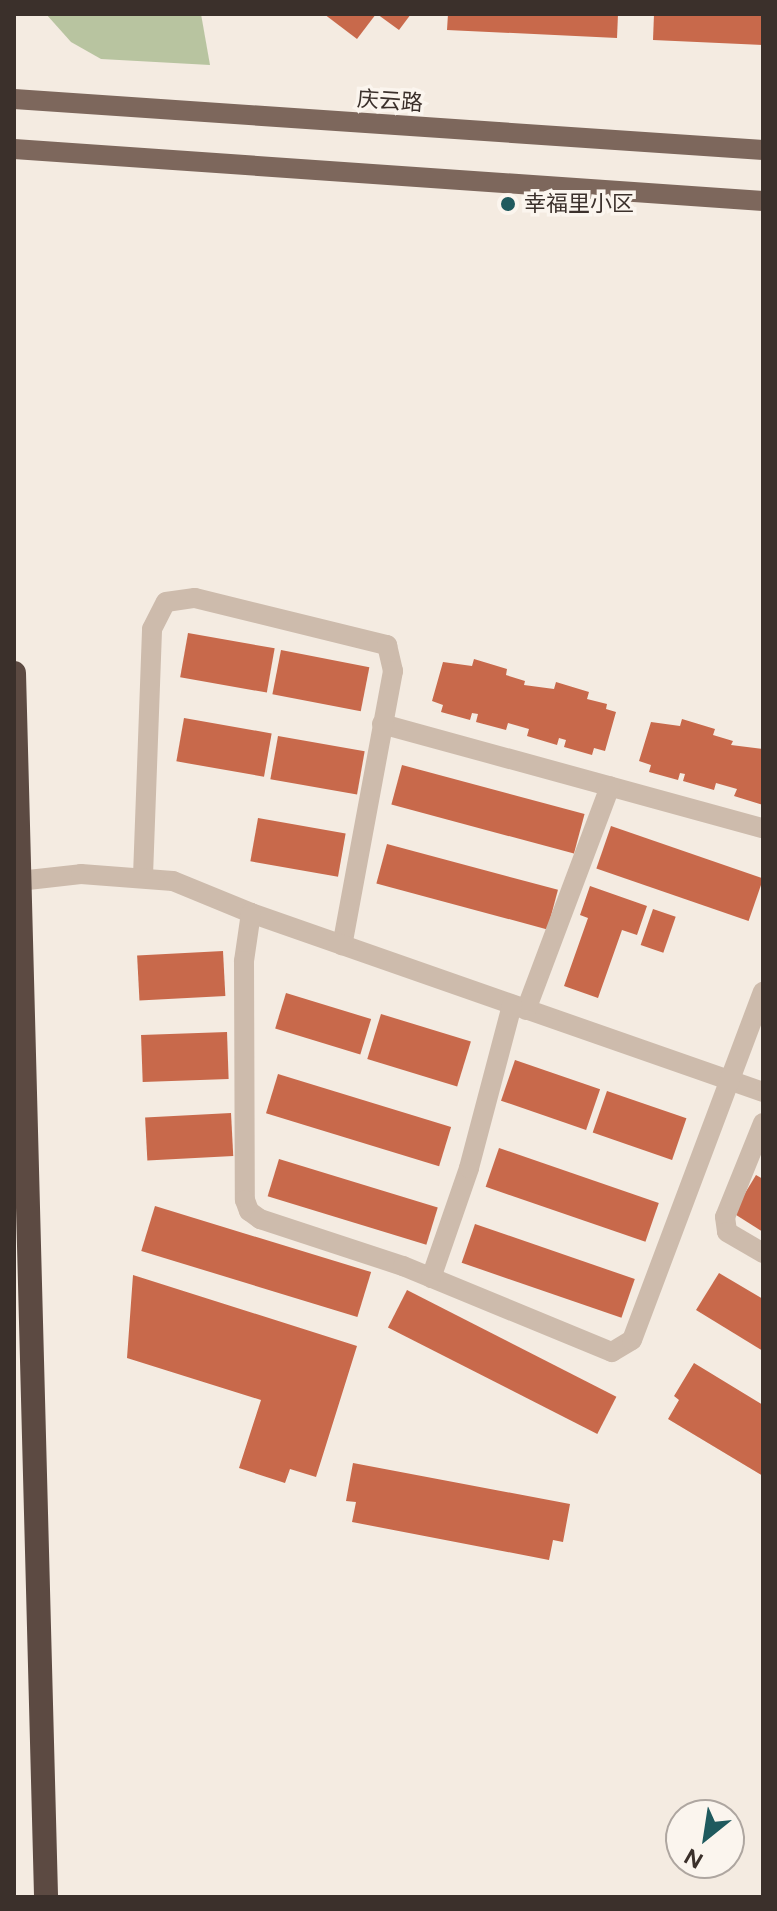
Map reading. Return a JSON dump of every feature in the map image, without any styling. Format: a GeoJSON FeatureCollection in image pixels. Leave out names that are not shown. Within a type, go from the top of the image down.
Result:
{"type":"FeatureCollection","features":[{"type":"Feature","properties":{"kind":"highway"},"geometry":{"type":"LineString","coordinates":[[14,673],[46,1897]]}},
{"type":"Feature","properties":{"kind":"main road","name":"庆云路"},"geometry":{"type":"LineString","coordinates":[[14,99],[763,150]]}},
{"type":"Feature","properties":{"kind":"main road"},"geometry":{"type":"LineString","coordinates":[[14,149],[763,201]]}},
{"type":"Feature","properties":{"kind":"lane"},"geometry":{"type":"LineString","coordinates":[[143,876],[152,629],[166,602],[195,598],[387,645],[393,671],[342,945]]}},
{"type":"Feature","properties":{"kind":"lane"},"geometry":{"type":"LineString","coordinates":[[382,724],[763,828]]}},
{"type":"Feature","properties":{"kind":"lane"},"geometry":{"type":"LineString","coordinates":[[431,1278],[519,1007],[610,786]]}},
{"type":"Feature","properties":{"kind":"lane"},"geometry":{"type":"LineString","coordinates":[[19,881],[81,874],[143,876],[173,881],[251,913],[763,1092]]}},
{"type":"Feature","properties":{"kind":"lane"},"geometry":{"type":"LineString","coordinates":[[251,913],[244,961],[245,1200],[249,1211],[260,1219],[431,1278],[591,1348],[612,1352],[632,1340],[763,992]]}},
{"type":"Feature","properties":{"kind":"lane"},"geometry":{"type":"LineString","coordinates":[[763,1123],[725,1217],[727,1232],[763,1253]]}},
{"type":"Feature","properties":{"kind":"green space"},"geometry":{"type":"Polygon","coordinates":[[[46,14],[201,14],[210,65],[101,59],[71,42],[46,14]]]}},
{"type":"Feature","properties":{"kind":"building"},"geometry":{"type":"Polygon","coordinates":[[[324,14],[376,14],[357,39],[324,14]]]}},
{"type":"Feature","properties":{"kind":"building"},"geometry":{"type":"Polygon","coordinates":[[[377,14],[411,14],[399,30],[377,14]]]}},
{"type":"Feature","properties":{"kind":"building"},"geometry":{"type":"Polygon","coordinates":[[[448,14],[618,14],[617,38],[447,30],[448,14]]]}},
{"type":"Feature","properties":{"kind":"building"},"geometry":{"type":"Polygon","coordinates":[[[654,14],[763,14],[763,45],[653,40],[654,14]]]}},
{"type":"Feature","properties":{"kind":"building"},"geometry":{"type":"Polygon","coordinates":[[[188,633],[275,648],[267,693],[180,677],[188,633]]]}},
{"type":"Feature","properties":{"kind":"building"},"geometry":{"type":"Polygon","coordinates":[[[281,650],[369,667],[361,711],[272,694],[281,650]]]}},
{"type":"Feature","properties":{"kind":"building"},"geometry":{"type":"Polygon","coordinates":[[[474,659],[507,669],[506,675],[525,681],[524,685],[554,689],[556,682],[589,692],[587,699],[607,704],[606,709],[616,712],[605,751],[594,748],[592,755],[564,747],[566,740],[559,738],[557,745],[527,736],[529,729],[508,723],[506,730],[476,722],[478,714],[472,713],[470,720],[441,712],[443,705],[432,701],[443,662],[472,666],[474,659]]]}},
{"type":"Feature","properties":{"kind":"building"},"geometry":{"type":"Polygon","coordinates":[[[184,718],[272,733],[264,777],[176,761],[184,718]]]}},
{"type":"Feature","properties":{"kind":"building"},"geometry":{"type":"Polygon","coordinates":[[[682,719],[715,729],[713,735],[733,741],[731,745],[763,749],[763,805],[734,796],[737,789],[716,783],[714,790],[683,781],[685,774],[680,773],[678,780],[649,772],[651,765],[639,761],[651,722],[680,726],[682,719]]]}},
{"type":"Feature","properties":{"kind":"building"},"geometry":{"type":"Polygon","coordinates":[[[278,736],[365,751],[357,795],[270,779],[278,736]]]}},
{"type":"Feature","properties":{"kind":"building"},"geometry":{"type":"Polygon","coordinates":[[[402,765],[585,814],[574,854],[391,805],[402,765]]]}},
{"type":"Feature","properties":{"kind":"building"},"geometry":{"type":"Polygon","coordinates":[[[258,818],[346,833],[338,877],[250,861],[258,818]]]}},
{"type":"Feature","properties":{"kind":"building"},"geometry":{"type":"Polygon","coordinates":[[[611,826],[763,878],[749,921],[596,869],[611,826]]]}},
{"type":"Feature","properties":{"kind":"building"},"geometry":{"type":"Polygon","coordinates":[[[387,844],[558,890],[547,929],[376,884],[387,844]]]}},
{"type":"Feature","properties":{"kind":"building"},"geometry":{"type":"Polygon","coordinates":[[[590,886],[647,906],[637,935],[622,930],[598,998],[564,986],[588,918],[580,915],[590,886]]]}},
{"type":"Feature","properties":{"kind":"building"},"geometry":{"type":"Polygon","coordinates":[[[653,909],[676,917],[663,953],[641,945],[653,909]]]}},
{"type":"Feature","properties":{"kind":"building"},"geometry":{"type":"Polygon","coordinates":[[[223,951],[225,996],[139,1000],[137,956],[223,951]]]}},
{"type":"Feature","properties":{"kind":"building"},"geometry":{"type":"Polygon","coordinates":[[[286,993],[371,1019],[360,1054],[275,1028],[286,993]]]}},
{"type":"Feature","properties":{"kind":"building"},"geometry":{"type":"Polygon","coordinates":[[[381,1014],[471,1041],[457,1086],[367,1059],[381,1014]]]}},
{"type":"Feature","properties":{"kind":"building"},"geometry":{"type":"Polygon","coordinates":[[[227,1032],[229,1079],[143,1082],[141,1035],[227,1032]]]}},
{"type":"Feature","properties":{"kind":"building"},"geometry":{"type":"Polygon","coordinates":[[[515,1060],[600,1089],[586,1130],[501,1101],[515,1060]]]}},
{"type":"Feature","properties":{"kind":"building"},"geometry":{"type":"Polygon","coordinates":[[[278,1074],[451,1127],[439,1166],[266,1113],[278,1074]]]}},
{"type":"Feature","properties":{"kind":"building"},"geometry":{"type":"Polygon","coordinates":[[[607,1091],[686,1118],[672,1160],[593,1133],[607,1091]]]}},
{"type":"Feature","properties":{"kind":"building"},"geometry":{"type":"Polygon","coordinates":[[[231,1113],[233,1156],[147,1160],[145,1118],[231,1113]]]}},
{"type":"Feature","properties":{"kind":"building"},"geometry":{"type":"Polygon","coordinates":[[[499,1148],[659,1203],[645,1242],[486,1187],[499,1148]]]}},
{"type":"Feature","properties":{"kind":"building"},"geometry":{"type":"Polygon","coordinates":[[[279,1159],[438,1208],[426,1245],[268,1196],[279,1159]]]}},
{"type":"Feature","properties":{"kind":"building"},"geometry":{"type":"Polygon","coordinates":[[[756,1175],[763,1179],[763,1232],[733,1213],[756,1175]]]}},
{"type":"Feature","properties":{"kind":"building"},"geometry":{"type":"Polygon","coordinates":[[[155,1206],[371,1272],[357,1317],[141,1251],[155,1206]]]}},
{"type":"Feature","properties":{"kind":"building"},"geometry":{"type":"Polygon","coordinates":[[[475,1224],[635,1279],[621,1318],[462,1263],[475,1224]]]}},
{"type":"Feature","properties":{"kind":"building"},"geometry":{"type":"Polygon","coordinates":[[[719,1273],[763,1299],[763,1351],[696,1310],[719,1273]]]}},
{"type":"Feature","properties":{"kind":"building"},"geometry":{"type":"Polygon","coordinates":[[[133,1275],[357,1346],[316,1477],[290,1469],[285,1483],[239,1468],[261,1400],[127,1358],[133,1275]]]}},
{"type":"Feature","properties":{"kind":"building"},"geometry":{"type":"Polygon","coordinates":[[[407,1290],[616,1397],[597,1434],[388,1327],[407,1290]]]}},
{"type":"Feature","properties":{"kind":"building"},"geometry":{"type":"Polygon","coordinates":[[[694,1363],[763,1405],[763,1476],[668,1419],[679,1400],[674,1396],[694,1363]]]}},
{"type":"Feature","properties":{"kind":"building"},"geometry":{"type":"Polygon","coordinates":[[[353,1463],[570,1504],[563,1542],[553,1540],[549,1560],[352,1522],[356,1502],[346,1501],[353,1463]]]}},
{"type":"Feature","properties":{"kind":"place","name":"幸福里小区"},"geometry":{"type":"Point","coordinates":[508,204]}}]}
